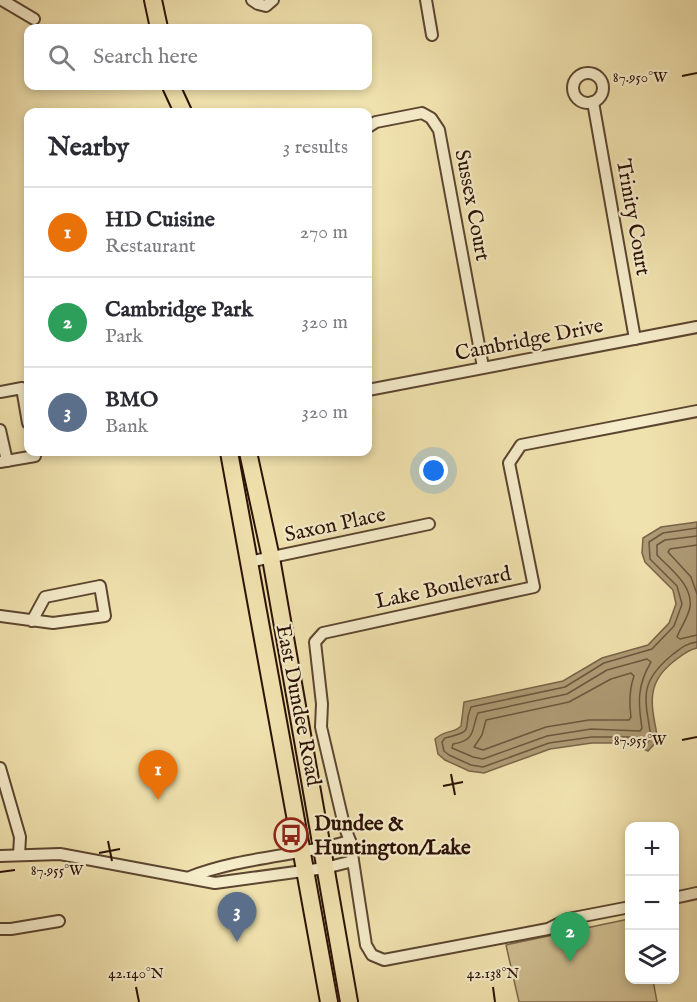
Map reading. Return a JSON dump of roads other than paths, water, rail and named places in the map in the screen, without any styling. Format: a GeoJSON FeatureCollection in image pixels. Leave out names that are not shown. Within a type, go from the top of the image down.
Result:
{"type":"FeatureCollection","features":[{"type":"Feature","properties":{"kind":"main road"},"geometry":{"type":"LineString","coordinates":[[153,0],[158,24]]}},
{"type":"Feature","properties":{"kind":"main road"},"geometry":{"type":"LineString","coordinates":[[170,90],[170,108]]}},
{"type":"Feature","properties":{"kind":"main road"},"geometry":{"type":"LineString","coordinates":[[172,90],[181,108]]}},
{"type":"Feature","properties":{"kind":"main road","name":"East Dundee Road"},"geometry":{"type":"LineString","coordinates":[[230,456],[329,1002]]}},
{"type":"Feature","properties":{"kind":"main road","name":"East Dundee Road"},"geometry":{"type":"LineString","coordinates":[[249,456],[271,558],[349,1002]]}},
{"type":"Feature","properties":{"kind":"street"},"geometry":{"type":"LineString","coordinates":[[2,0],[34,19]]}},
{"type":"Feature","properties":{"kind":"street"},"geometry":{"type":"LineString","coordinates":[[252,0],[266,6],[273,0]]}},
{"type":"Feature","properties":{"kind":"street"},"geometry":{"type":"LineString","coordinates":[[426,0],[432,35]]}},
{"type":"Feature","properties":{"kind":"street","name":"Trinity Court"},"geometry":{"type":"LineString","coordinates":[[593,102],[635,339]]}},
{"type":"Feature","properties":{"kind":"street","name":"Sussex Court"},"geometry":{"type":"LineString","coordinates":[[372,124],[422,113],[431,118],[439,130],[483,367]]}},
{"type":"Feature","properties":{"kind":"street","name":"Cambridge Drive"},"geometry":{"type":"LineString","coordinates":[[372,389],[697,327]]}},
{"type":"Feature","properties":{"kind":"street"},"geometry":{"type":"LineString","coordinates":[[0,392],[22,388],[24,400]]}},
{"type":"Feature","properties":{"kind":"street","name":"Lake Boulevard"},"geometry":{"type":"LineString","coordinates":[[625,908],[568,919],[548,929],[384,960],[372,955],[366,945],[350,841],[344,825],[321,727],[322,704],[315,642],[323,633],[534,587],[510,464],[521,445],[697,411]]}},
{"type":"Feature","properties":{"kind":"street"},"geometry":{"type":"LineString","coordinates":[[0,430],[3,462],[35,456]]}},
{"type":"Feature","properties":{"kind":"street","name":"Saxon Place"},"geometry":{"type":"LineString","coordinates":[[249,562],[429,524]]}},
{"type":"Feature","properties":{"kind":"street"},"geometry":{"type":"LineString","coordinates":[[0,616],[32,621],[53,623],[105,616],[100,586],[45,597],[32,621]]}},
{"type":"Feature","properties":{"kind":"street"},"geometry":{"type":"LineString","coordinates":[[0,768],[20,837],[18,855]]}},
{"type":"Feature","properties":{"kind":"street"},"geometry":{"type":"LineString","coordinates":[[190,877],[213,868],[322,849],[350,841]]}},
{"type":"Feature","properties":{"kind":"street"},"geometry":{"type":"LineString","coordinates":[[0,856],[60,854],[215,883],[326,868],[353,861]]}},
{"type":"Feature","properties":{"kind":"street"},"geometry":{"type":"LineString","coordinates":[[679,897],[697,893]]}},
{"type":"Feature","properties":{"kind":"street"},"geometry":{"type":"LineString","coordinates":[[0,929],[59,921]]}},
{"type":"Feature","properties":{"kind":"water"},"geometry":{"type":"Polygon","coordinates":[[[697,522],[697,648],[673,662],[658,679],[652,697],[652,707],[658,740],[648,751],[631,743],[592,743],[550,749],[484,773],[469,771],[445,760],[438,754],[435,739],[461,726],[464,702],[563,681],[602,658],[648,645],[669,623],[676,604],[673,590],[645,562],[642,553],[643,538],[661,527],[697,522]]]}},
{"type":"Feature","properties":{"kind":"place","name":"HD Cuisine"},"geometry":{"type":"Point","coordinates":[158,800]}},
{"type":"Feature","properties":{"kind":"place","name":"Dundee & Huntington/Lake"},"geometry":{"type":"Point","coordinates":[291,835]}},
{"type":"Feature","properties":{"kind":"place","name":"BMO"},"geometry":{"type":"Point","coordinates":[237,942]}},
{"type":"Feature","properties":{"kind":"place","name":"Cambridge Park"},"geometry":{"type":"Point","coordinates":[570,962]}}]}
